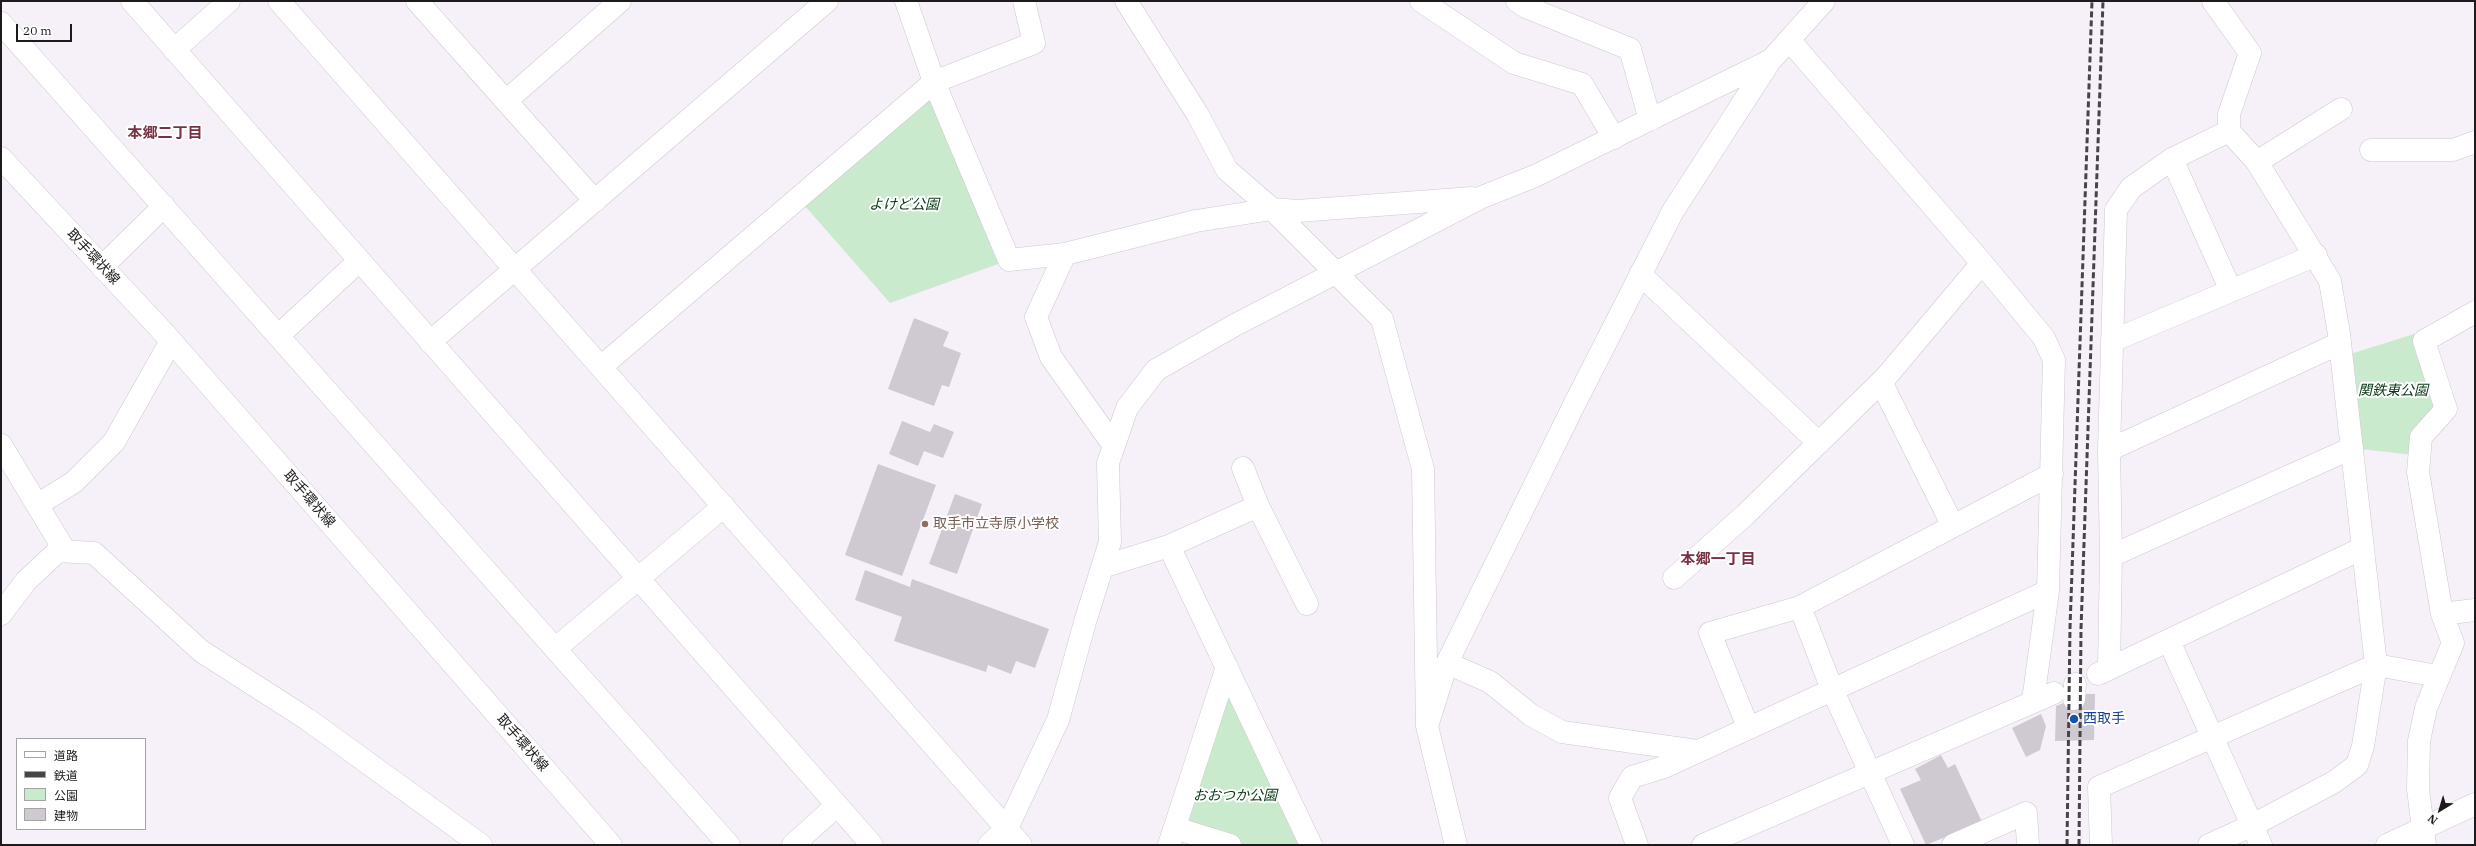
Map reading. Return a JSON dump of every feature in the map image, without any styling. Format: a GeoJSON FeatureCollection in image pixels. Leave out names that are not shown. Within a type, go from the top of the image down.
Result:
{"type":"FeatureCollection","features":[{"type":"Feature","properties":{"kind":"street"},"geometry":{"type":"LineString","coordinates":[[132,1],[836,806],[872,845]]}},
{"type":"Feature","properties":{"kind":"street"},"geometry":{"type":"LineString","coordinates":[[174,50],[229,1]]}},
{"type":"Feature","properties":{"kind":"street"},"geometry":{"type":"LineString","coordinates":[[279,1],[514,270],[602,366],[1021,845]]}},
{"type":"Feature","properties":{"kind":"street"},"geometry":{"type":"LineString","coordinates":[[506,101],[620,1]]}},
{"type":"Feature","properties":{"kind":"street"},"geometry":{"type":"LineString","coordinates":[[430,342],[827,1]]}},
{"type":"Feature","properties":{"kind":"street"},"geometry":{"type":"LineString","coordinates":[[906,1],[934,82],[1009,260],[1066,254],[1196,221],[1272,209],[1298,210],[1482,197]]}},
{"type":"Feature","properties":{"kind":"street"},"geometry":{"type":"LineString","coordinates":[[602,366],[934,82],[1034,43],[1024,1]]}},
{"type":"Feature","properties":{"kind":"street"},"geometry":{"type":"LineString","coordinates":[[1126,1],[1198,114],[1227,170],[1272,209],[1338,272],[1382,319],[1423,469],[1427,726],[1453,837]]}},
{"type":"Feature","properties":{"kind":"street"},"geometry":{"type":"LineString","coordinates":[[1421,1],[1514,64],[1582,84],[1614,138]]}},
{"type":"Feature","properties":{"kind":"street"},"geometry":{"type":"LineString","coordinates":[[1517,1],[1526,7],[1630,49],[1650,120]]}},
{"type":"Feature","properties":{"kind":"street"},"geometry":{"type":"LineString","coordinates":[[1427,726],[1447,663],[1640,274],[1673,211],[1771,60],[1824,1]]}},
{"type":"Feature","properties":{"kind":"street"},"geometry":{"type":"LineString","coordinates":[[2209,845],[2252,825],[2334,782],[2357,765],[2363,746],[2376,665],[2340,343],[2330,281],[2316,255],[2257,162],[2229,131],[2228,114],[2250,53],[2213,1]]}},
{"type":"Feature","properties":{"kind":"street"},"geometry":{"type":"LineString","coordinates":[[421,2],[506,101],[595,200]]}},
{"type":"Feature","properties":{"kind":"street"},"geometry":{"type":"LineString","coordinates":[[1,23],[279,335],[729,845]]}},
{"type":"Feature","properties":{"kind":"street"},"geometry":{"type":"LineString","coordinates":[[1790,40],[1982,263],[2044,338],[2054,360],[2048,591],[2033,701]]}},
{"type":"Feature","properties":{"kind":"street"},"geometry":{"type":"LineString","coordinates":[[989,845],[1006,828],[1058,720],[1110,542],[1108,464],[1127,408],[1156,370],[1235,325],[1482,197],[1535,176],[1771,60]]}},
{"type":"Feature","properties":{"kind":"street"},"geometry":{"type":"LineString","coordinates":[[2257,162],[2341,109]]}},
{"type":"Feature","properties":{"kind":"street"},"geometry":{"type":"LineString","coordinates":[[2229,131],[2172,159],[2131,188],[2116,210],[2109,450],[2111,556],[2103,671],[2363,548]]}},
{"type":"Feature","properties":{"kind":"street"},"geometry":{"type":"LineString","coordinates":[[2372,150],[2453,150],[2475,142]]}},
{"type":"Feature","properties":{"kind":"street","name":"取手環状線"},"geometry":{"type":"LineString","coordinates":[[1,158],[171,341],[611,845]]}},
{"type":"Feature","properties":{"kind":"street"},"geometry":{"type":"LineString","coordinates":[[2172,159],[2231,290]]}},
{"type":"Feature","properties":{"kind":"street"},"geometry":{"type":"LineString","coordinates":[[102,266],[164,206]]}},
{"type":"Feature","properties":{"kind":"street"},"geometry":{"type":"LineString","coordinates":[[1066,254],[1036,317],[1051,357],[1114,446]]}},
{"type":"Feature","properties":{"kind":"street"},"geometry":{"type":"LineString","coordinates":[[2112,341],[2316,255]]}},
{"type":"Feature","properties":{"kind":"street"},"geometry":{"type":"LineString","coordinates":[[279,335],[359,261]]}},
{"type":"Feature","properties":{"kind":"street"},"geometry":{"type":"LineString","coordinates":[[1674,578],[1746,515],[1881,382],[1982,263]]}},
{"type":"Feature","properties":{"kind":"street"},"geometry":{"type":"LineString","coordinates":[[1640,274],[1819,443]]}},
{"type":"Feature","properties":{"kind":"street"},"geometry":{"type":"LineString","coordinates":[[2424,837],[2418,789],[2419,741],[2426,708],[2453,643],[2442,614],[2418,472],[2421,437],[2446,409],[2424,340],[2475,312]]}},
{"type":"Feature","properties":{"kind":"street"},"geometry":{"type":"LineString","coordinates":[[38,506],[74,482],[114,442],[171,341]]}},
{"type":"Feature","properties":{"kind":"street"},"geometry":{"type":"LineString","coordinates":[[2109,450],[2340,343]]}},
{"type":"Feature","properties":{"kind":"street"},"geometry":{"type":"LineString","coordinates":[[1881,382],[1953,526]]}},
{"type":"Feature","properties":{"kind":"street"},"geometry":{"type":"LineString","coordinates":[[1,445],[65,551]]}},
{"type":"Feature","properties":{"kind":"street"},"geometry":{"type":"LineString","coordinates":[[2111,556],[2352,448]]}},
{"type":"Feature","properties":{"kind":"street"},"geometry":{"type":"LineString","coordinates":[[1243,468],[1258,506],[1307,604]]}},
{"type":"Feature","properties":{"kind":"street"},"geometry":{"type":"LineString","coordinates":[[1748,727],[1710,633],[1800,607],[2052,474]]}},
{"type":"Feature","properties":{"kind":"street"},"geometry":{"type":"LineString","coordinates":[[555,649],[637,577],[724,506]]}},
{"type":"Feature","properties":{"kind":"street"},"geometry":{"type":"LineString","coordinates":[[1102,567],[1169,546],[1258,506]]}},
{"type":"Feature","properties":{"kind":"street"},"geometry":{"type":"LineString","coordinates":[[1169,546],[1311,845]]}},
{"type":"Feature","properties":{"kind":"street"},"geometry":{"type":"LineString","coordinates":[[1,614],[26,581],[58,551],[94,553],[201,652],[307,719],[482,845]]}},
{"type":"Feature","properties":{"kind":"street"},"geometry":{"type":"LineString","coordinates":[[1637,845],[1620,798],[1632,777],[1664,767],[1832,688],[2048,591]]}},
{"type":"Feature","properties":{"kind":"street"},"geometry":{"type":"LineString","coordinates":[[1800,607],[1832,688],[1903,845]]}},
{"type":"Feature","properties":{"kind":"street"},"geometry":{"type":"LineString","coordinates":[[2442,614],[2475,610]]}},
{"type":"Feature","properties":{"kind":"street"},"geometry":{"type":"LineString","coordinates":[[2169,641],[2210,737],[2261,845]]}},
{"type":"Feature","properties":{"kind":"street"},"geometry":{"type":"LineString","coordinates":[[1447,663],[1490,682],[1531,715],[1562,732],[1697,751]]}},
{"type":"Feature","properties":{"kind":"street"},"geometry":{"type":"LineString","coordinates":[[2101,845],[2099,787],[2376,665],[2438,676]]}},
{"type":"Feature","properties":{"kind":"street"},"geometry":{"type":"LineString","coordinates":[[1227,667],[1172,836],[1230,845]]}},
{"type":"Feature","properties":{"kind":"street"},"geometry":{"type":"LineString","coordinates":[[1703,845],[1870,774],[2033,701],[2068,692]]}},
{"type":"Feature","properties":{"kind":"street"},"geometry":{"type":"LineString","coordinates":[[2387,845],[2424,837],[2475,804]]}},
{"type":"Feature","properties":{"kind":"street"},"geometry":{"type":"LineString","coordinates":[[793,845],[836,806]]}},
{"type":"Feature","properties":{"kind":"street"},"geometry":{"type":"LineString","coordinates":[[1953,845],[2026,813],[2028,845]]}},
{"type":"Feature","properties":{"kind":"green space","name":"よけど公園"},"geometry":{"type":"Polygon","coordinates":[[[934,82],[1009,260],[890,303],[798,198],[934,82]]]}},
{"type":"Feature","properties":{"kind":"green space","name":"関鉄東公園"},"geometry":{"type":"Polygon","coordinates":[[[2433,328],[2443,415],[2422,456],[2352,448],[2341,357],[2433,328]]]}},
{"type":"Feature","properties":{"kind":"green space","name":"おおつか公園"},"geometry":{"type":"Polygon","coordinates":[[[1227,667],[1311,845],[1230,845],[1175,828],[1227,667]]]}},
{"type":"Feature","properties":{"kind":"building"},"geometry":{"type":"Polygon","coordinates":[[[914,318],[949,332],[943,346],[961,353],[949,387],[942,385],[934,406],[888,389],[914,318]]]}},
{"type":"Feature","properties":{"kind":"building"},"geometry":{"type":"Polygon","coordinates":[[[902,421],[930,432],[934,424],[954,432],[943,458],[924,451],[918,466],[889,454],[902,421]]]}},
{"type":"Feature","properties":{"kind":"building"},"geometry":{"type":"Polygon","coordinates":[[[878,464],[936,485],[902,576],[845,555],[878,464]]]}},
{"type":"Feature","properties":{"kind":"building"},"geometry":{"type":"Polygon","coordinates":[[[955,494],[982,504],[957,574],[929,564],[955,494]]]}},
{"type":"Feature","properties":{"kind":"building"},"geometry":{"type":"Polygon","coordinates":[[[865,570],[910,587],[912,579],[1049,629],[1035,668],[1016,661],[1011,674],[988,665],[986,672],[894,641],[902,617],[855,600],[865,570]]]}},
{"type":"Feature","properties":{"kind":"building"},"geometry":{"type":"Polygon","coordinates":[[[2087,694],[2095,694],[2094,740],[2055,741],[2056,706],[2087,694]]]}},
{"type":"Feature","properties":{"kind":"building"},"geometry":{"type":"Polygon","coordinates":[[[2041,714],[2046,726],[2040,750],[2026,757],[2012,728],[2041,714]]]}},
{"type":"Feature","properties":{"kind":"building"},"geometry":{"type":"Polygon","coordinates":[[[1941,755],[1948,768],[1955,764],[1982,822],[1926,845],[1900,789],[1921,780],[1915,769],[1941,755]]]}},
{"type":"Feature","properties":{"kind":"railway"},"geometry":{"type":"LineString","coordinates":[[2067,845],[2070,628],[2092,1]]}},
{"type":"Feature","properties":{"kind":"railway"},"geometry":{"type":"LineString","coordinates":[[2079,845],[2081,629],[2103,1]]}},
{"type":"Feature","properties":{"kind":"place","name":"取手市立寺原小学校"},"geometry":{"type":"Point","coordinates":[925,524]}},
{"type":"Feature","properties":{"kind":"place","name":"西取手"},"geometry":{"type":"Point","coordinates":[2074,719]}},
{"type":"Feature","properties":{"kind":"district","name":"本郷二丁目"},"geometry":{"type":"Point","coordinates":[165,134]}},
{"type":"Feature","properties":{"kind":"district","name":"本郷一丁目"},"geometry":{"type":"Point","coordinates":[1718,560]}}]}
